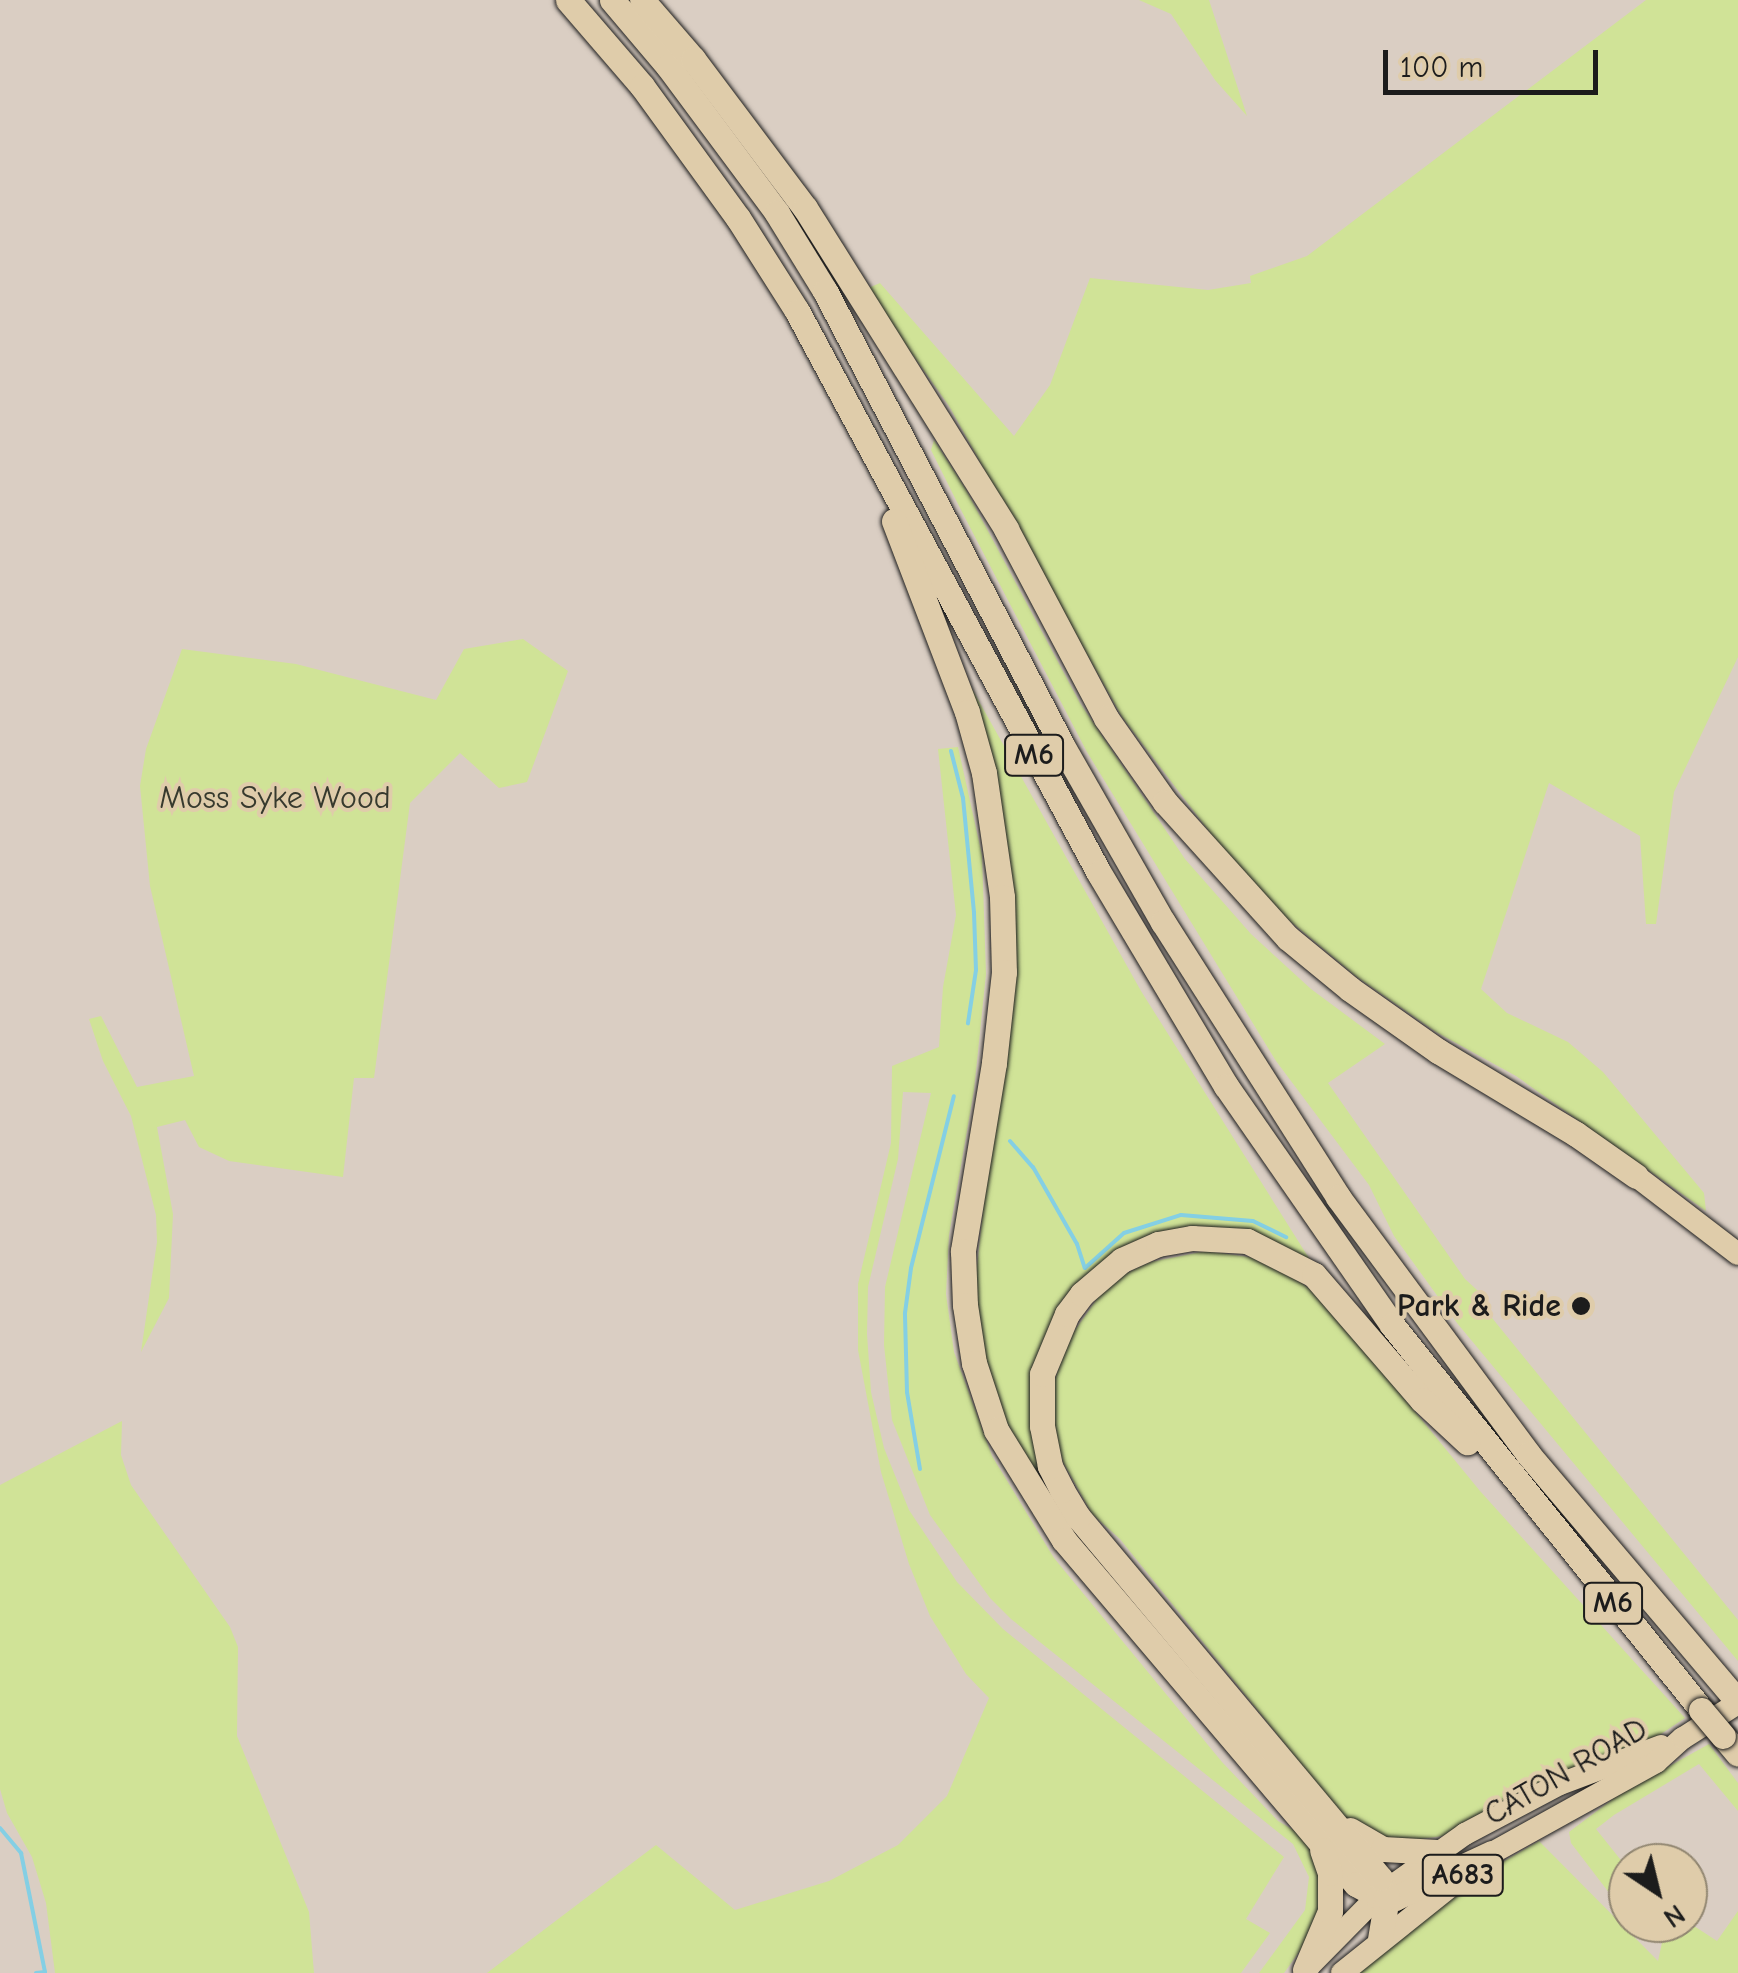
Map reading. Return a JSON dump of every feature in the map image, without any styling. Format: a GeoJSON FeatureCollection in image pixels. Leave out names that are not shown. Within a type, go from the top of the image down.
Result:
{"type":"FeatureCollection","features":[{"type":"Feature","properties":{"kind":"highway","name":"M6"},"geometry":{"type":"LineString","coordinates":[[568,0],[642,86],[738,218],[851,408],[1099,873],[1226,1086],[1392,1325],[1730,1745]]}},
{"type":"Feature","properties":{"kind":"highway","name":"M6"},"geometry":{"type":"LineString","coordinates":[[612,0],[668,66],[744,169],[825,291],[1063,747],[1162,922],[1338,1196],[1528,1454],[1735,1699]]}},
{"type":"Feature","properties":{"kind":"highway"},"geometry":{"type":"LineString","coordinates":[[642,0],[693,59],[805,208],[1006,529],[1106,718],[1165,802],[1288,938],[1350,989],[1438,1051],[1576,1134],[1738,1254]]}},
{"type":"Feature","properties":{"kind":"highway"},"geometry":{"type":"LineString","coordinates":[[851,408],[967,712],[994,826],[1002,897],[1004,972],[994,1064],[963,1251],[965,1305],[996,1430],[1064,1540],[1356,1884],[1384,1894],[1404,1895],[1492,1853]]}},
{"type":"Feature","properties":{"kind":"highway"},"geometry":{"type":"LineString","coordinates":[[1380,1939],[1384,1894],[1334,1819],[1078,1517],[1062,1490],[1050,1466],[1040,1401],[1046,1358],[1067,1314],[1102,1275],[1158,1244],[1219,1237],[1269,1249],[1314,1275],[1422,1400],[1526,1496]]}},
{"type":"Feature","properties":{"kind":"highway","name":"CATON ROAD"},"geometry":{"type":"LineString","coordinates":[[1342,1973],[1492,1853],[1639,1772],[1735,1699]]}},
{"type":"Feature","properties":{"kind":"highway","name":"CATON ROAD"},"geometry":{"type":"LineString","coordinates":[[1304,1971],[1384,1894],[1437,1852],[1525,1800],[1683,1738]]}},
{"type":"Feature","properties":{"kind":"highway"},"geometry":{"type":"LineString","coordinates":[[1334,1819],[1382,1849],[1437,1852]]}},
{"type":"Feature","properties":{"kind":"highway"},"geometry":{"type":"LineString","coordinates":[[1304,1971],[1330,1910],[1330,1873],[1320,1845]]}},
{"type":"Feature","properties":{"kind":"green space"},"geometry":{"type":"Polygon","coordinates":[[[1139,0],[1209,0],[1247,116],[1215,80],[1171,14],[1139,0]]]}},
{"type":"Feature","properties":{"kind":"green space"},"geometry":{"type":"Polygon","coordinates":[[[1646,0],[1738,0],[1738,657],[1674,792],[1656,924],[1646,924],[1640,836],[1549,783],[1481,989],[1507,1013],[1568,1042],[1603,1072],[1704,1193],[1706,1211],[1516,1076],[1436,1032],[1357,977],[1284,916],[1237,868],[1122,717],[949,406],[866,289],[880,283],[1014,436],[1050,385],[1090,278],[1208,290],[1251,283],[1250,276],[1307,256],[1646,0]]]}},
{"type":"Feature","properties":{"kind":"green space"},"geometry":{"type":"Polygon","coordinates":[[[934,440],[965,488],[1080,703],[1185,859],[1251,934],[1311,989],[1385,1044],[1328,1083],[1465,1279],[1487,1299],[1488,1313],[1738,1620],[1738,1661],[1457,1323],[1394,1236],[1369,1185],[1276,1061],[1087,752],[931,450],[934,440]]]}},
{"type":"Feature","properties":{"kind":"green space","name":"Moss Syke Wood"},"geometry":{"type":"Polygon","coordinates":[[[523,639],[568,671],[527,782],[499,788],[460,753],[410,803],[374,1078],[354,1078],[343,1177],[229,1161],[199,1147],[185,1120],[157,1127],[173,1214],[169,1298],[141,1352],[157,1242],[156,1215],[131,1116],[103,1061],[89,1019],[101,1016],[137,1087],[194,1076],[150,886],[140,786],[146,749],[182,649],[296,664],[436,700],[464,649],[523,639]]]}},
{"type":"Feature","properties":{"kind":"green space"},"geometry":{"type":"Polygon","coordinates":[[[966,678],[1141,991],[1312,1263],[1280,1244],[1124,1250],[1032,1388],[1080,1537],[1076,1541],[1004,1418],[989,1378],[974,1295],[1014,921],[1010,860],[988,754],[966,678]]]}},
{"type":"Feature","properties":{"kind":"green space"},"geometry":{"type":"Polygon","coordinates":[[[958,747],[982,855],[986,974],[974,1090],[949,1235],[946,1294],[954,1352],[992,1456],[1054,1558],[1222,1762],[1278,1821],[1297,1832],[1314,1851],[1325,1876],[1312,1934],[1284,1973],[1259,1973],[1305,1910],[1309,1877],[1293,1844],[1011,1619],[990,1598],[930,1515],[892,1420],[884,1345],[885,1287],[931,1093],[903,1092],[898,1159],[868,1287],[867,1334],[871,1392],[884,1448],[909,1510],[957,1582],[1003,1629],[1284,1857],[1246,1919],[1270,1933],[1241,1973],[487,1973],[656,1845],[735,1910],[829,1881],[898,1845],[947,1796],[989,1698],[966,1674],[930,1616],[909,1564],[881,1472],[858,1350],[858,1284],[891,1143],[892,1066],[939,1047],[943,987],[956,915],[938,749],[958,747]]]}},
{"type":"Feature","properties":{"kind":"green space"},"geometry":{"type":"Polygon","coordinates":[[[1206,1251],[1256,1258],[1288,1273],[1322,1298],[1480,1491],[1685,1718],[1658,1736],[1530,1786],[1443,1836],[1398,1842],[1346,1820],[1120,1539],[1092,1514],[1063,1462],[1051,1420],[1052,1389],[1068,1340],[1099,1296],[1123,1275],[1150,1262],[1206,1251]]]}},
{"type":"Feature","properties":{"kind":"green space"},"geometry":{"type":"Polygon","coordinates":[[[122,1421],[121,1455],[131,1485],[230,1627],[238,1647],[237,1736],[309,1912],[314,1973],[55,1973],[46,1903],[32,1857],[7,1813],[0,1789],[0,1485],[122,1421]]]}},
{"type":"Feature","properties":{"kind":"green space"},"geometry":{"type":"Polygon","coordinates":[[[1709,1744],[1738,1783],[1738,1811],[1699,1764],[1614,1815],[1596,1829],[1608,1844],[1608,1891],[1571,1843],[1569,1832],[1621,1793],[1709,1744]]]}},
{"type":"Feature","properties":{"kind":"green space"},"geometry":{"type":"Polygon","coordinates":[[[1539,1841],[1608,1911],[1608,1943],[1640,1943],[1658,1961],[1662,1943],[1708,1943],[1708,1935],[1717,1941],[1738,1911],[1738,1973],[1352,1973],[1471,1880],[1539,1841]]]}},
{"type":"Feature","properties":{"kind":"waterway"},"geometry":{"type":"LineString","coordinates":[[951,751],[963,798],[974,913],[976,970],[968,1023]]}},
{"type":"Feature","properties":{"kind":"waterway"},"geometry":{"type":"LineString","coordinates":[[920,1469],[907,1392],[905,1313],[911,1268],[954,1096]]}},
{"type":"Feature","properties":{"kind":"waterway"},"geometry":{"type":"LineString","coordinates":[[1010,1141],[1033,1167],[1077,1244],[1085,1268],[1124,1233],[1181,1215],[1253,1221],[1286,1237]]}},
{"type":"Feature","properties":{"kind":"waterway"},"geometry":{"type":"LineString","coordinates":[[0,1828],[21,1853],[45,1972],[36,1973]]}},
{"type":"Feature","properties":{"kind":"place","name":"Park & Ride"},"geometry":{"type":"Point","coordinates":[1581,1306]}}]}
